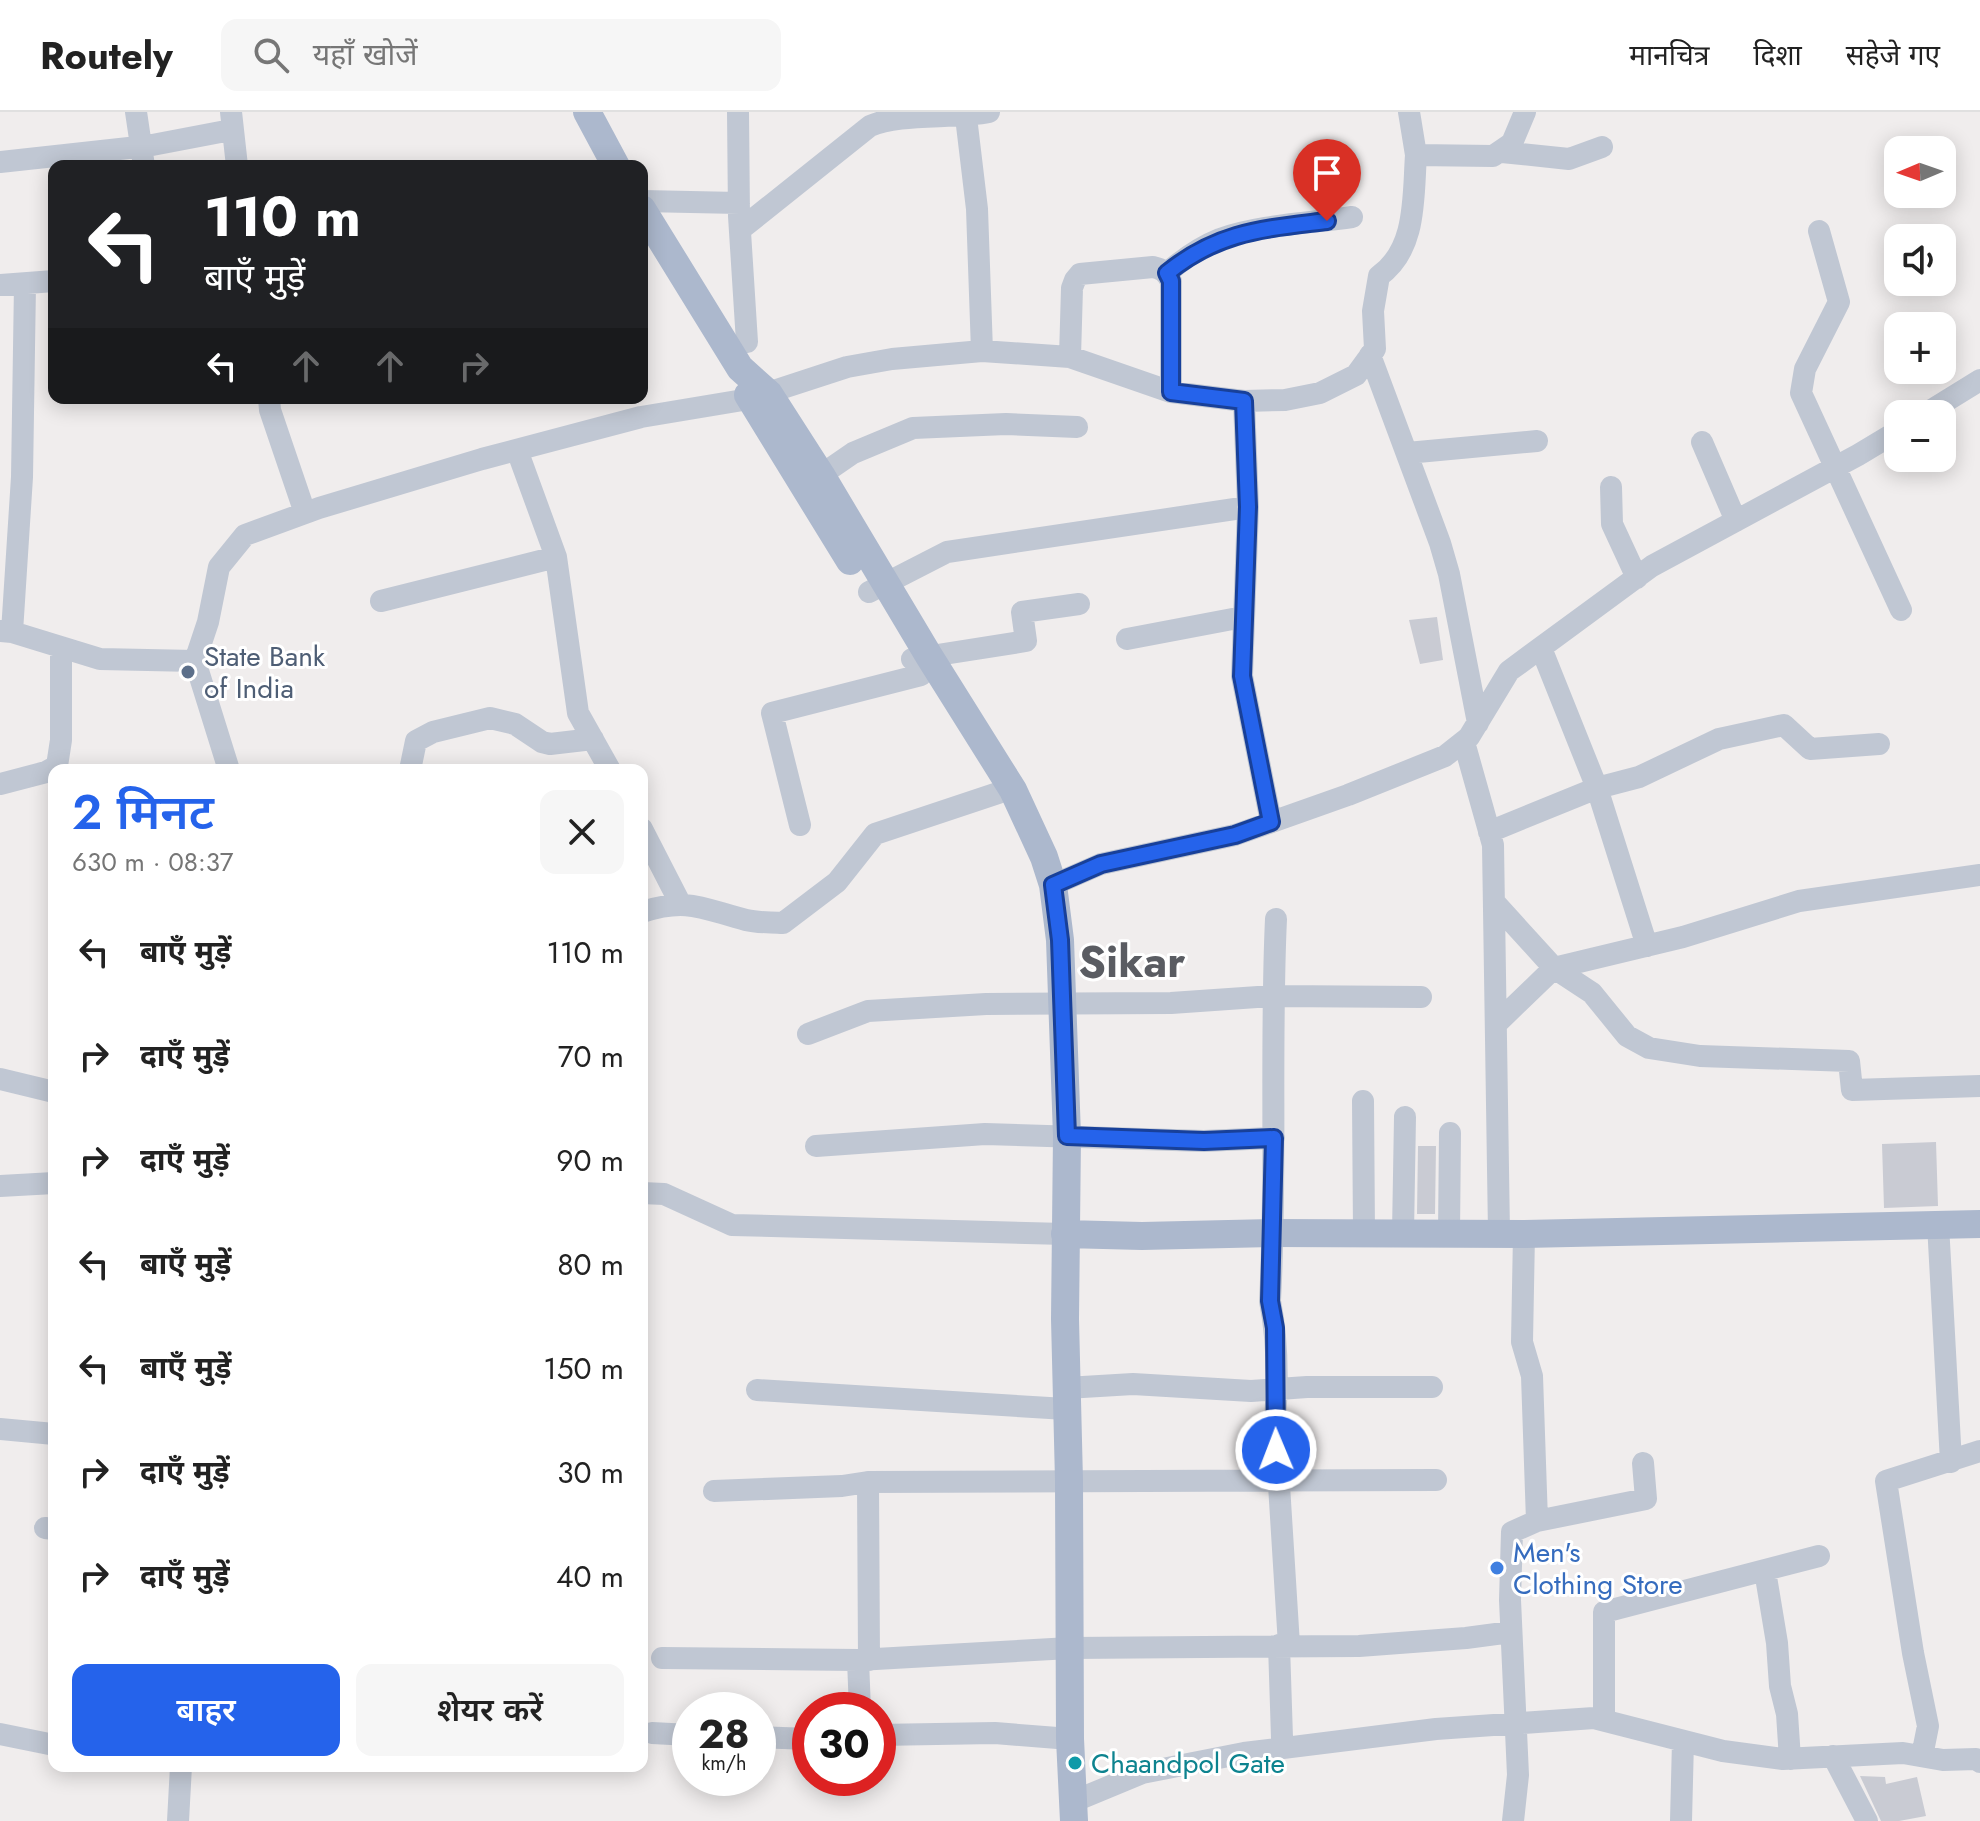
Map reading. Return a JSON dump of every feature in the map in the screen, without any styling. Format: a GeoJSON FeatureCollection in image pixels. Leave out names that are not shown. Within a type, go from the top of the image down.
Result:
{"type":"FeatureCollection","features":[{"type":"Feature","properties":{"kind":"main road"},"geometry":{"type":"LineString","coordinates":[[587,112],[613,160]]}},
{"type":"Feature","properties":{"kind":"main road"},"geometry":{"type":"LineString","coordinates":[[648,218],[744,355],[759,397],[878,588],[998,793],[1032,834]]}},
{"type":"Feature","properties":{"kind":"main road"},"geometry":{"type":"LineString","coordinates":[[920,663],[1013,790],[1044,857],[1053,885],[1060,940],[1067,1136],[1066,1399],[1073,1812]]}},
{"type":"Feature","properties":{"kind":"main road"},"geometry":{"type":"LineString","coordinates":[[1065,1234],[1511,1233],[1980,1224]]}},
{"type":"Feature","properties":{"kind":"street"},"geometry":{"type":"LineString","coordinates":[[136,112],[143,156]]}},
{"type":"Feature","properties":{"kind":"street"},"geometry":{"type":"LineString","coordinates":[[738,112],[744,355]]}},
{"type":"Feature","properties":{"kind":"street"},"geometry":{"type":"LineString","coordinates":[[741,229],[870,126],[888,120],[966,117],[989,112]]}},
{"type":"Feature","properties":{"kind":"street"},"geometry":{"type":"LineString","coordinates":[[227,764],[195,661],[208,622],[219,567],[245,535],[305,513],[641,417],[759,397],[795,382],[847,367],[892,359],[982,351],[1070,357],[1171,392],[1244,401],[1285,400],[1320,393],[1356,375],[1375,349],[1373,311],[1379,276],[1392,267],[1411,228],[1416,155],[1409,112]]}},
{"type":"Feature","properties":{"kind":"street"},"geometry":{"type":"LineString","coordinates":[[1502,152],[1512,143],[1525,112]]}},
{"type":"Feature","properties":{"kind":"street"},"geometry":{"type":"LineString","coordinates":[[966,117],[977,209],[982,351]]}},
{"type":"Feature","properties":{"kind":"street"},"geometry":{"type":"LineString","coordinates":[[0,162],[143,156],[231,121],[236,160]]}},
{"type":"Feature","properties":{"kind":"street"},"geometry":{"type":"LineString","coordinates":[[1416,155],[1479,158],[1502,152],[1569,159],[1602,147]]}},
{"type":"Feature","properties":{"kind":"street"},"geometry":{"type":"LineString","coordinates":[[648,201],[739,203]]}},
{"type":"Feature","properties":{"kind":"street"},"geometry":{"type":"LineString","coordinates":[[1167,273],[1190,254],[1222,239],[1352,217]]}},
{"type":"Feature","properties":{"kind":"street"},"geometry":{"type":"LineString","coordinates":[[1819,231],[1839,302],[1805,369],[1801,393],[1901,610]]}},
{"type":"Feature","properties":{"kind":"street"},"geometry":{"type":"LineString","coordinates":[[1070,357],[1072,288],[1080,274],[1153,267],[1167,273],[1171,281],[1171,392]]}},
{"type":"Feature","properties":{"kind":"street"},"geometry":{"type":"LineString","coordinates":[[0,285],[48,282]]}},
{"type":"Feature","properties":{"kind":"street"},"geometry":{"type":"LineString","coordinates":[[25,284],[22,477],[6,631],[100,659],[195,661]]}},
{"type":"Feature","properties":{"kind":"street"},"geometry":{"type":"LineString","coordinates":[[1370,355],[1449,574],[1478,723]]}},
{"type":"Feature","properties":{"kind":"street"},"geometry":{"type":"LineString","coordinates":[[1948,400],[1980,380]]}},
{"type":"Feature","properties":{"kind":"street"},"geometry":{"type":"LineString","coordinates":[[1244,401],[1248,507],[1242,676],[1271,822]]}},
{"type":"Feature","properties":{"kind":"street"},"geometry":{"type":"LineString","coordinates":[[270,404],[305,513]]}},
{"type":"Feature","properties":{"kind":"street"},"geometry":{"type":"LineString","coordinates":[[813,481],[853,453],[913,428],[1006,424],[1077,427]]}},
{"type":"Feature","properties":{"kind":"street"},"geometry":{"type":"LineString","coordinates":[[1053,885],[1101,864],[1235,835],[1445,756],[1464,742],[1509,671],[1652,566],[1884,439]]}},
{"type":"Feature","properties":{"kind":"street"},"geometry":{"type":"LineString","coordinates":[[1407,453],[1537,441]]}},
{"type":"Feature","properties":{"kind":"street"},"geometry":{"type":"LineString","coordinates":[[1702,442],[1736,521]]}},
{"type":"Feature","properties":{"kind":"street"},"geometry":{"type":"LineString","coordinates":[[517,450],[556,557],[578,713],[607,764]]}},
{"type":"Feature","properties":{"kind":"street"},"geometry":{"type":"LineString","coordinates":[[1611,487],[1612,524],[1637,578]]}},
{"type":"Feature","properties":{"kind":"street"},"geometry":{"type":"LineString","coordinates":[[878,588],[947,552],[1248,507]]}},
{"type":"Feature","properties":{"kind":"street"},"geometry":{"type":"LineString","coordinates":[[381,601],[556,557]]}},
{"type":"Feature","properties":{"kind":"street"},"geometry":{"type":"LineString","coordinates":[[800,825],[772,713],[920,663],[1026,641],[1022,612],[1079,604]]}},
{"type":"Feature","properties":{"kind":"street"},"geometry":{"type":"LineString","coordinates":[[1127,639],[1243,617]]}},
{"type":"Feature","properties":{"kind":"street"},"geometry":{"type":"LineString","coordinates":[[57,764],[61,740],[61,647]]}},
{"type":"Feature","properties":{"kind":"street"},"geometry":{"type":"LineString","coordinates":[[1541,648],[1597,788],[1647,946]]}},
{"type":"Feature","properties":{"kind":"street"},"geometry":{"type":"LineString","coordinates":[[411,764],[416,741],[433,732],[476,720],[503,719],[550,744],[593,739]]}},
{"type":"Feature","properties":{"kind":"street"},"geometry":{"type":"LineString","coordinates":[[1489,832],[1597,788],[1639,777],[1719,739],[1772,726],[1784,725],[1810,749],[1879,744]]}},
{"type":"Feature","properties":{"kind":"street"},"geometry":{"type":"LineString","coordinates":[[1464,742],[1493,845],[1496,1024],[1522,1342],[1532,1376],[1537,1521]]}},
{"type":"Feature","properties":{"kind":"street"},"geometry":{"type":"LineString","coordinates":[[0,784],[48,771]]}},
{"type":"Feature","properties":{"kind":"street"},"geometry":{"type":"LineString","coordinates":[[648,911],[680,903],[748,920],[783,923],[837,882],[875,834],[998,793]]}},
{"type":"Feature","properties":{"kind":"street"},"geometry":{"type":"LineString","coordinates":[[648,841],[680,903]]}},
{"type":"Feature","properties":{"kind":"street"},"geometry":{"type":"LineString","coordinates":[[1496,1024],[1554,968],[1647,946],[1799,901],[1980,875]]}},
{"type":"Feature","properties":{"kind":"street"},"geometry":{"type":"LineString","coordinates":[[1494,902],[1554,968],[1592,993],[1627,1036],[1649,1048],[1700,1056],[1849,1061],[1852,1090],[1980,1086]]}},
{"type":"Feature","properties":{"kind":"street"},"geometry":{"type":"LineString","coordinates":[[1276,919],[1270,1301],[1275,1328],[1277,1388],[1275,1421],[1284,1645],[1282,1738]]}},
{"type":"Feature","properties":{"kind":"street"},"geometry":{"type":"LineString","coordinates":[[808,1034],[868,1011],[986,1004],[1171,1003],[1273,996],[1421,997]]}},
{"type":"Feature","properties":{"kind":"street"},"geometry":{"type":"LineString","coordinates":[[0,1079],[48,1091]]}},
{"type":"Feature","properties":{"kind":"street"},"geometry":{"type":"LineString","coordinates":[[1363,1101],[1364,1233]]}},
{"type":"Feature","properties":{"kind":"street"},"geometry":{"type":"LineString","coordinates":[[1403,1233],[1405,1117]]}},
{"type":"Feature","properties":{"kind":"street"},"geometry":{"type":"LineString","coordinates":[[1449,1233],[1450,1133]]}},
{"type":"Feature","properties":{"kind":"street"},"geometry":{"type":"LineString","coordinates":[[816,1146],[944,1136],[1204,1141],[1274,1138]]}},
{"type":"Feature","properties":{"kind":"street"},"geometry":{"type":"LineString","coordinates":[[0,1186],[48,1183]]}},
{"type":"Feature","properties":{"kind":"street"},"geometry":{"type":"LineString","coordinates":[[648,1193],[664,1194],[732,1225],[1065,1234]]}},
{"type":"Feature","properties":{"kind":"street"},"geometry":{"type":"LineString","coordinates":[[1938,1224],[1951,1462]]}},
{"type":"Feature","properties":{"kind":"street"},"geometry":{"type":"LineString","coordinates":[[757,1390],[1066,1399],[1133,1384],[1251,1391],[1277,1388],[1432,1387]]}},
{"type":"Feature","properties":{"kind":"street"},"geometry":{"type":"LineString","coordinates":[[0,1429],[48,1433]]}},
{"type":"Feature","properties":{"kind":"street"},"geometry":{"type":"LineString","coordinates":[[1922,1756],[1928,1726],[1913,1653],[1886,1481],[1980,1451]]}},
{"type":"Feature","properties":{"kind":"street"},"geometry":{"type":"LineString","coordinates":[[1513,1821],[1518,1775],[1511,1632],[1512,1532],[1537,1521],[1646,1499],[1643,1463]]}},
{"type":"Feature","properties":{"kind":"street"},"geometry":{"type":"LineString","coordinates":[[714,1491],[842,1486],[868,1482],[1436,1480]]}},
{"type":"Feature","properties":{"kind":"street"},"geometry":{"type":"LineString","coordinates":[[861,1692],[868,1482]]}},
{"type":"Feature","properties":{"kind":"street"},"geometry":{"type":"LineString","coordinates":[[1604,1720],[1604,1612],[1819,1556]]}},
{"type":"Feature","properties":{"kind":"street"},"geometry":{"type":"LineString","coordinates":[[1765,1571],[1777,1643],[1780,1686],[1787,1714],[1790,1759]]}},
{"type":"Feature","properties":{"kind":"street"},"geometry":{"type":"LineString","coordinates":[[662,1658],[864,1660],[1070,1648],[1359,1646],[1511,1632]]}},
{"type":"Feature","properties":{"kind":"street"},"geometry":{"type":"LineString","coordinates":[[1073,1812],[1142,1773],[1244,1753],[1515,1722],[1594,1718],[1723,1751],[1790,1759],[1903,1753],[1943,1760],[1976,1759],[1980,1762]]}},
{"type":"Feature","properties":{"kind":"street"},"geometry":{"type":"LineString","coordinates":[[652,1733],[672,1734]]}},
{"type":"Feature","properties":{"kind":"street"},"geometry":{"type":"LineString","coordinates":[[896,1735],[995,1733],[1070,1739]]}},
{"type":"Feature","properties":{"kind":"street"},"geometry":{"type":"LineString","coordinates":[[0,1734],[48,1744]]}},
{"type":"Feature","properties":{"kind":"street"},"geometry":{"type":"LineString","coordinates":[[1681,1821],[1683,1741]]}},
{"type":"Feature","properties":{"kind":"street"},"geometry":{"type":"LineString","coordinates":[[1833,1756],[1867,1821]]}},
{"type":"Feature","properties":{"kind":"street"},"geometry":{"type":"LineString","coordinates":[[175,1772],[178,1821]]}},
{"type":"Feature","properties":{"kind":"building"},"geometry":{"type":"Polygon","coordinates":[[[1437,617],[1443,660],[1420,664],[1409,620],[1437,617]]]}},
{"type":"Feature","properties":{"kind":"building"},"geometry":{"type":"Polygon","coordinates":[[[1936,1142],[1938,1206],[1884,1208],[1882,1144],[1936,1142]]]}},
{"type":"Feature","properties":{"kind":"building"},"geometry":{"type":"Polygon","coordinates":[[[1418,1146],[1436,1146],[1435,1214],[1417,1214],[1418,1146]]]}},
{"type":"Feature","properties":{"kind":"building"},"geometry":{"type":"Polygon","coordinates":[[[1860,1776],[1885,1777],[1886,1784],[1917,1777],[1926,1816],[1881,1821],[1860,1776]]]}},
{"type":"Feature","properties":{"kind":"place","name":"State Bank of India"},"geometry":{"type":"Point","coordinates":[188,672]}},
{"type":"Feature","properties":{"kind":"place","name":"Men's Clothing Store"},"geometry":{"type":"Point","coordinates":[1497,1568]}},
{"type":"Feature","properties":{"kind":"place","name":"Chaandpol Gate"},"geometry":{"type":"Point","coordinates":[1075,1763]}},
{"type":"Feature","properties":{"kind":"district","name":"Sikar"},"geometry":{"type":"Point","coordinates":[1132,962]}},
{"type":"Feature","properties":{"kind":"route"},"geometry":{"type":"LineString","coordinates":[[1276,1450],[1275,1328],[1270,1301],[1274,1138],[1204,1141],[1067,1136],[1060,940],[1053,885],[1101,864],[1235,835],[1271,822],[1242,676],[1248,507],[1244,401],[1171,392],[1171,281],[1167,273],[1190,254],[1222,239],[1327,221]]}}]}
